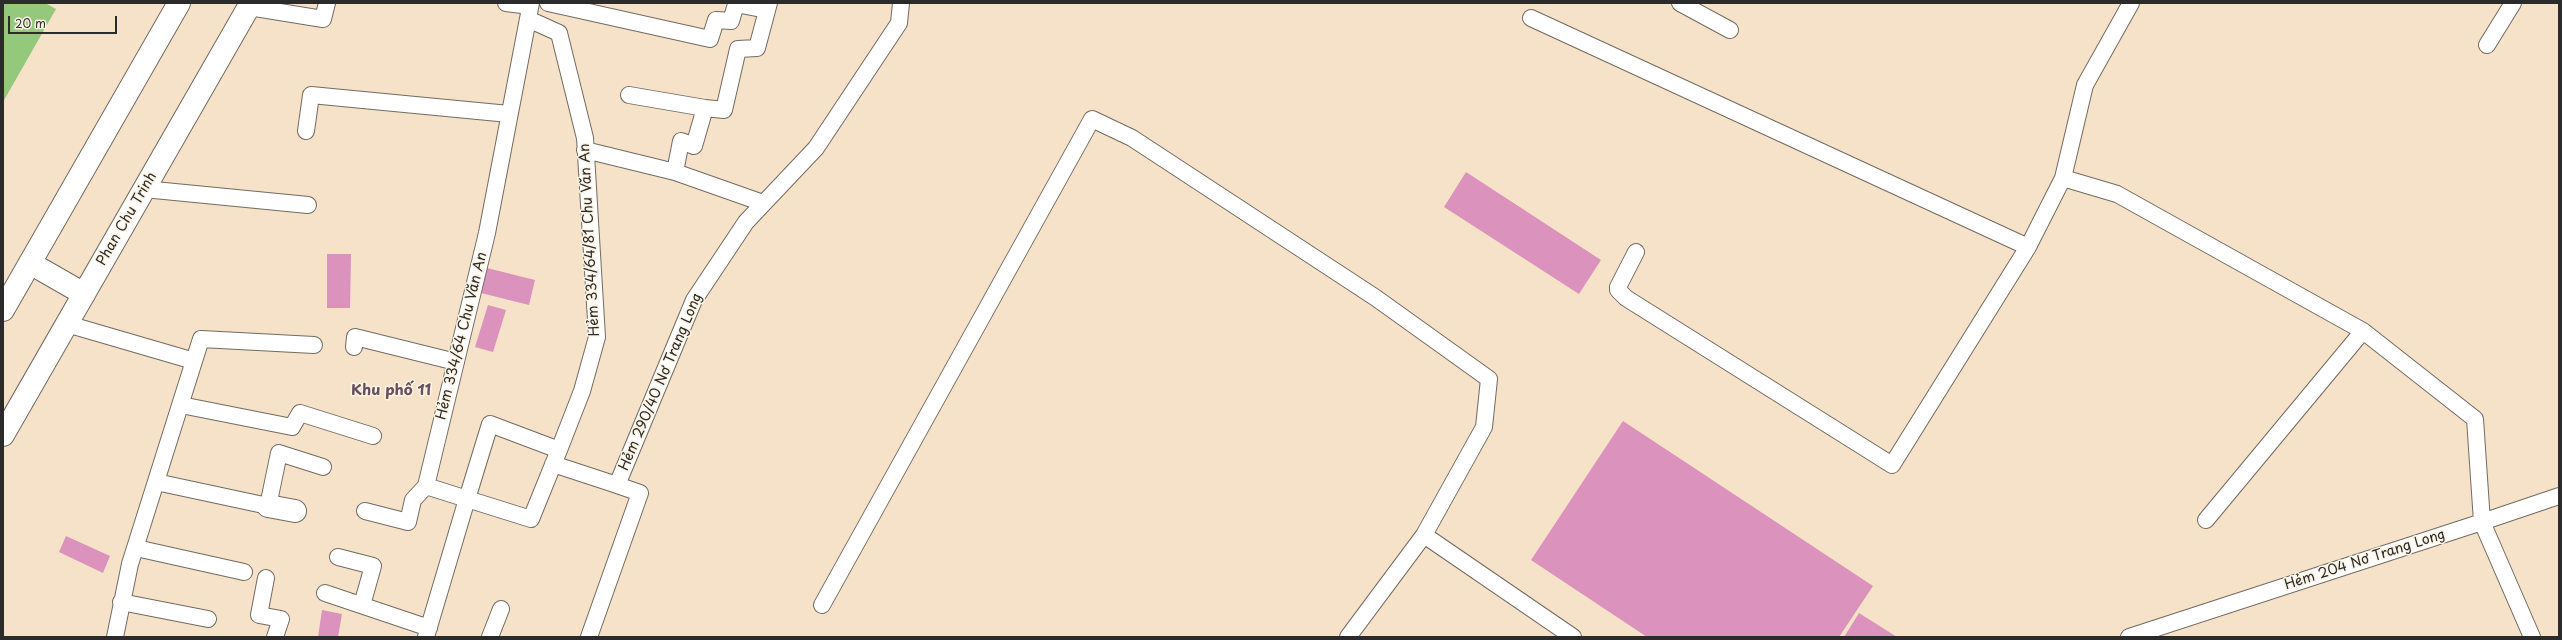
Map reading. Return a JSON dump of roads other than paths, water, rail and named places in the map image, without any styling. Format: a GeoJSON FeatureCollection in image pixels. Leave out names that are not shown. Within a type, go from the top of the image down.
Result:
{"type":"FeatureCollection","features":[{"type":"Feature","properties":{"kind":"street"},"geometry":{"type":"LineString","coordinates":[[3,310],[179,3]]}},
{"type":"Feature","properties":{"kind":"street","name":"Phan Chu Trinh"},"geometry":{"type":"LineString","coordinates":[[3,435],[250,5]]}},
{"type":"Feature","properties":{"kind":"street"},"geometry":{"type":"LineString","coordinates":[[30,264],[84,294]]}},
{"type":"Feature","properties":{"kind":"street"},"geometry":{"type":"LineString","coordinates":[[268,506],[295,511]]}},
{"type":"Feature","properties":{"kind":"lane"},"geometry":{"type":"LineString","coordinates":[[250,5],[323,19],[327,3]]}},
{"type":"Feature","properties":{"kind":"lane"},"geometry":{"type":"LineString","coordinates":[[506,3],[530,10]]}},
{"type":"Feature","properties":{"kind":"lane"},"geometry":{"type":"LineString","coordinates":[[548,3],[710,39],[716,20],[731,21],[736,4],[768,7],[757,48],[738,49],[724,110],[629,95]]}},
{"type":"Feature","properties":{"kind":"lane","name":"Hẻm 290/40 Nơ Trang Long"},"geometry":{"type":"LineString","coordinates":[[589,637],[640,493],[617,485],[694,300],[746,222],[816,148],[899,23],[901,3]]}},
{"type":"Feature","properties":{"kind":"lane"},"geometry":{"type":"LineString","coordinates":[[1680,3],[1730,30]]}},
{"type":"Feature","properties":{"kind":"lane"},"geometry":{"type":"LineString","coordinates":[[1636,252],[1618,287],[1626,298],[1892,465],[2028,247],[2062,178],[2085,85],[2131,3]]}},
{"type":"Feature","properties":{"kind":"lane"},"geometry":{"type":"LineString","coordinates":[[2487,45],[2513,3]]}},
{"type":"Feature","properties":{"kind":"lane","name":"Hẻm 334/64 Chu Văn An"},"geometry":{"type":"LineString","coordinates":[[426,486],[487,233],[530,10]]}},
{"type":"Feature","properties":{"kind":"lane","name":"Hẻm 334/64/81 Chu Văn An"},"geometry":{"type":"LineString","coordinates":[[467,499],[530,519],[582,391],[597,337],[585,138],[559,34],[530,10]]}},
{"type":"Feature","properties":{"kind":"lane"},"geometry":{"type":"LineString","coordinates":[[1531,18],[2028,247]]}},
{"type":"Feature","properties":{"kind":"lane"},"geometry":{"type":"LineString","coordinates":[[306,131],[311,95],[509,114]]}},
{"type":"Feature","properties":{"kind":"lane"},"geometry":{"type":"LineString","coordinates":[[674,172],[681,141],[694,146],[705,108]]}},
{"type":"Feature","properties":{"kind":"lane"},"geometry":{"type":"LineString","coordinates":[[822,605],[1092,119],[1132,138],[1376,298],[1489,379],[1484,427],[1424,535],[1348,637]]}},
{"type":"Feature","properties":{"kind":"lane"},"geometry":{"type":"LineString","coordinates":[[585,150],[674,172],[763,203]]}},
{"type":"Feature","properties":{"kind":"lane"},"geometry":{"type":"LineString","coordinates":[[2062,178],[2117,194],[2363,331],[2474,419],[2482,522],[2532,637]]}},
{"type":"Feature","properties":{"kind":"lane"},"geometry":{"type":"LineString","coordinates":[[144,189],[308,205]]}},
{"type":"Feature","properties":{"kind":"lane"},"geometry":{"type":"LineString","coordinates":[[67,324],[194,361]]}},
{"type":"Feature","properties":{"kind":"lane"},"geometry":{"type":"LineString","coordinates":[[2206,520],[2363,331]]}},
{"type":"Feature","properties":{"kind":"lane"},"geometry":{"type":"LineString","coordinates":[[354,347],[355,337],[456,362]]}},
{"type":"Feature","properties":{"kind":"lane"},"geometry":{"type":"LineString","coordinates":[[115,637],[121,602],[136,548],[201,339],[314,345]]}},
{"type":"Feature","properties":{"kind":"lane"},"geometry":{"type":"LineString","coordinates":[[181,405],[292,427],[300,413],[372,436]]}},
{"type":"Feature","properties":{"kind":"lane"},"geometry":{"type":"LineString","coordinates":[[325,593],[362,605],[428,632],[490,424],[559,450]]}},
{"type":"Feature","properties":{"kind":"lane"},"geometry":{"type":"LineString","coordinates":[[156,482],[268,506],[279,453],[322,467]]}},
{"type":"Feature","properties":{"kind":"lane"},"geometry":{"type":"LineString","coordinates":[[553,464],[617,485]]}},
{"type":"Feature","properties":{"kind":"lane"},"geometry":{"type":"LineString","coordinates":[[365,511],[408,522],[413,500],[426,486],[467,499]]}},
{"type":"Feature","properties":{"kind":"lane","name":"Hẻm 204 Nơ Trang Long"},"geometry":{"type":"LineString","coordinates":[[2129,637],[2559,496]]}},
{"type":"Feature","properties":{"kind":"lane"},"geometry":{"type":"LineString","coordinates":[[1424,535],[1573,637]]}},
{"type":"Feature","properties":{"kind":"lane"},"geometry":{"type":"LineString","coordinates":[[136,548],[244,572]]}},
{"type":"Feature","properties":{"kind":"lane"},"geometry":{"type":"LineString","coordinates":[[338,557],[373,566],[362,605]]}},
{"type":"Feature","properties":{"kind":"lane"},"geometry":{"type":"LineString","coordinates":[[266,578],[258,615],[281,619],[275,637]]}},
{"type":"Feature","properties":{"kind":"lane"},"geometry":{"type":"LineString","coordinates":[[121,602],[208,619]]}},
{"type":"Feature","properties":{"kind":"lane"},"geometry":{"type":"LineString","coordinates":[[490,637],[501,609]]}},
{"type":"Feature","properties":{"kind":"district","name":"Khu phố 11"},"geometry":{"type":"Point","coordinates":[391,391]}}]}
